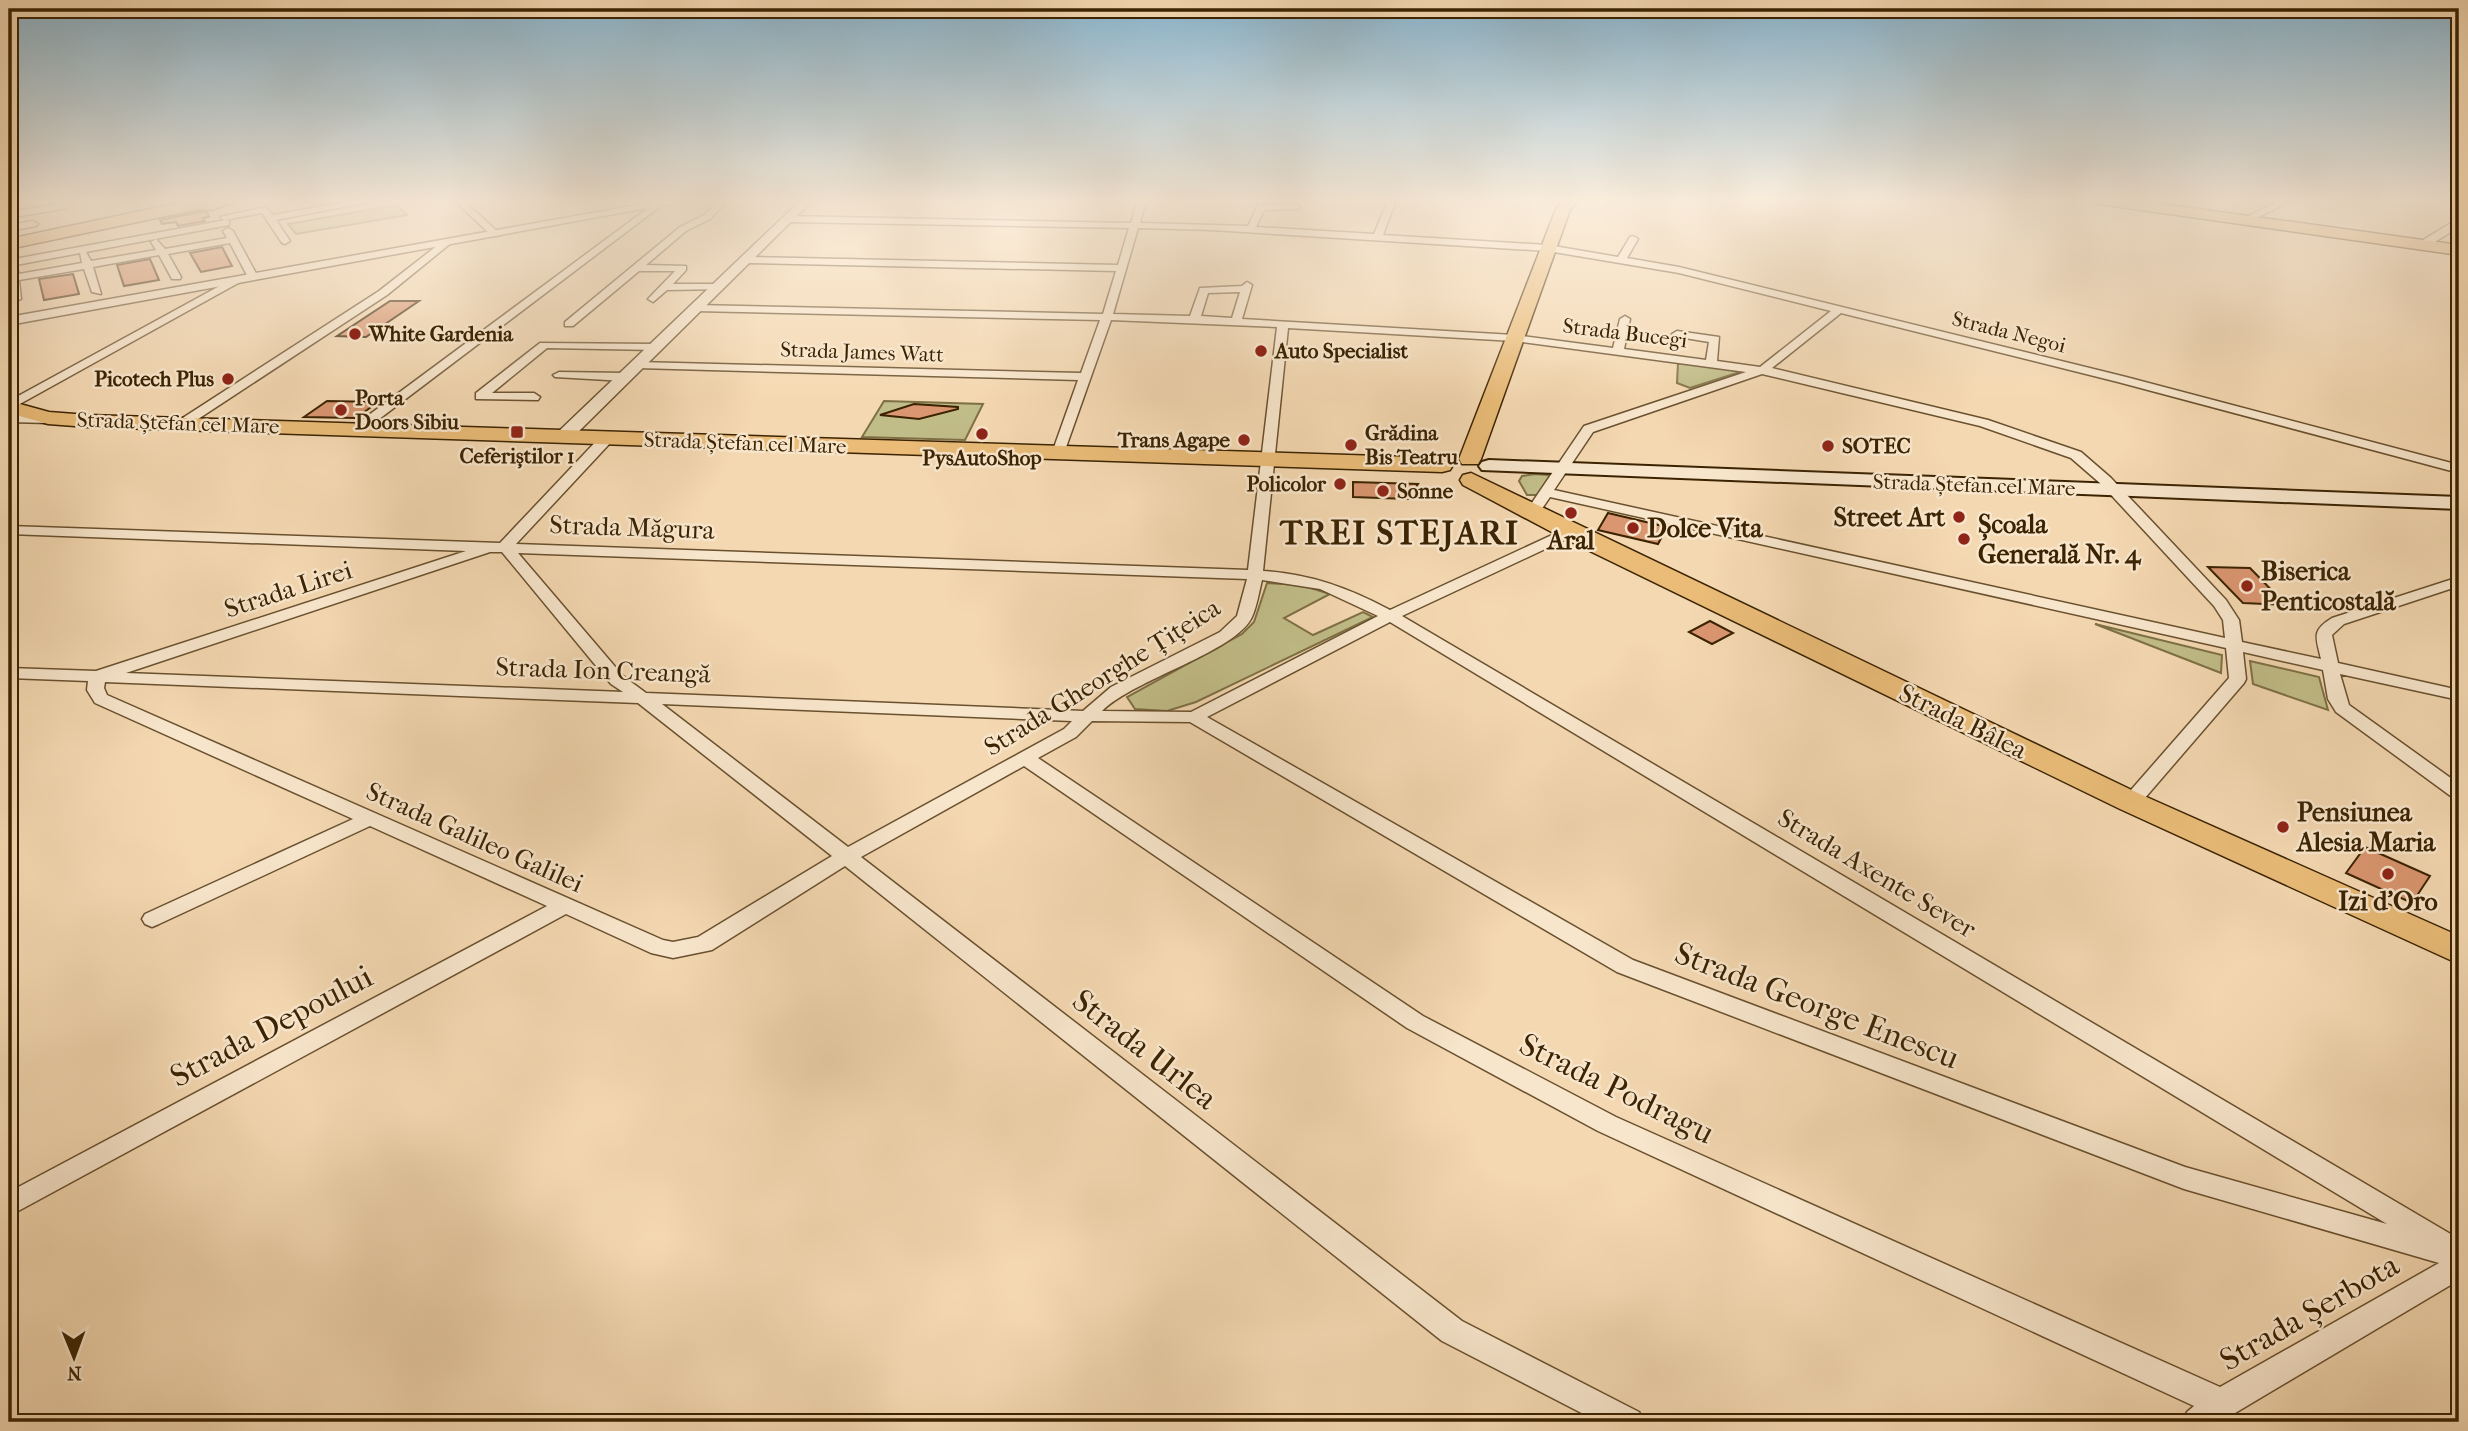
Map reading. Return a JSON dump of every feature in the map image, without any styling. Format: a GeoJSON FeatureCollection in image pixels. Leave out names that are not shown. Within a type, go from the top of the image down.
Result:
{"type":"FeatureCollection","features":[{"type":"Feature","properties":{"kind":"main road"},"geometry":{"type":"LineString","coordinates":[[1477,469],[1514,338],[1541,267]]}},
{"type":"Feature","properties":{"kind":"main road","name":"Strada Ștefan cel Mare"},"geometry":{"type":"LineString","coordinates":[[9,406],[48,418],[182,424],[1442,466]]}},
{"type":"Feature","properties":{"kind":"main road","name":"Strada Bâlea"},"geometry":{"type":"LineString","coordinates":[[1442,466],[1446,474],[1477,469],[1539,502],[1570,532],[2131,802],[2459,951]]}},
{"type":"Feature","properties":{"kind":"main road","name":"Strada Ștefan cel Mare"},"geometry":{"type":"LineString","coordinates":[[1477,469],[1561,469],[2459,503]]}},
{"type":"Feature","properties":{"kind":"street"},"geometry":{"type":"LineString","coordinates":[[11,267],[14,278],[12,299]]}},
{"type":"Feature","properties":{"kind":"street"},"geometry":{"type":"LineString","coordinates":[[14,278],[77,267]]}},
{"type":"Feature","properties":{"kind":"street"},"geometry":{"type":"LineString","coordinates":[[88,267],[97,292]]}},
{"type":"Feature","properties":{"kind":"street"},"geometry":{"type":"LineString","coordinates":[[170,267],[176,277]]}},
{"type":"Feature","properties":{"kind":"street"},"geometry":{"type":"LineString","coordinates":[[247,267],[253,277]]}},
{"type":"Feature","properties":{"kind":"street"},"geometry":{"type":"LineString","coordinates":[[9,321],[311,267]]}},
{"type":"Feature","properties":{"kind":"street"},"geometry":{"type":"LineString","coordinates":[[182,424],[383,293],[416,267]]}},
{"type":"Feature","properties":{"kind":"street"},"geometry":{"type":"LineString","coordinates":[[358,429],[575,267]]}},
{"type":"Feature","properties":{"kind":"street"},"geometry":{"type":"LineString","coordinates":[[564,436],[740,267]]}},
{"type":"Feature","properties":{"kind":"street"},"geometry":{"type":"LineString","coordinates":[[1058,453],[1122,268],[1065,267]]}},
{"type":"Feature","properties":{"kind":"street","name":"Strada Negoi"},"geometry":{"type":"LineString","coordinates":[[1661,267],[2122,379],[2459,469]]}},
{"type":"Feature","properties":{"kind":"street"},"geometry":{"type":"LineString","coordinates":[[569,324],[636,268],[683,268],[653,299]]}},
{"type":"Feature","properties":{"kind":"street"},"geometry":{"type":"LineString","coordinates":[[9,406],[236,280]]}},
{"type":"Feature","properties":{"kind":"street"},"geometry":{"type":"LineString","coordinates":[[664,287],[718,288]]}},
{"type":"Feature","properties":{"kind":"street"},"geometry":{"type":"LineString","coordinates":[[1194,320],[1204,290],[1244,287],[1236,322]]}},
{"type":"Feature","properties":{"kind":"street","name":"Strada Bucegi"},"geometry":{"type":"LineString","coordinates":[[696,308],[1194,320],[1514,338],[1763,370],[1984,423],[2037,440],[2085,461],[2228,612],[2238,679],[2131,802]]}},
{"type":"Feature","properties":{"kind":"street"},"geometry":{"type":"LineString","coordinates":[[1838,310],[1763,370],[1588,429],[1539,502],[2459,695]]}},
{"type":"Feature","properties":{"kind":"street"},"geometry":{"type":"LineString","coordinates":[[1618,351],[1625,318]]}},
{"type":"Feature","properties":{"kind":"street","name":"Strada Gheorghe Țițeica"},"geometry":{"type":"LineString","coordinates":[[845,857],[1070,733],[1117,691],[1226,635],[1244,617],[1249,608],[1254,575],[1283,324]]}},
{"type":"Feature","properties":{"kind":"street"},"geometry":{"type":"LineString","coordinates":[[1677,334],[1715,339],[1711,363]]}},
{"type":"Feature","properties":{"kind":"street"},"geometry":{"type":"LineString","coordinates":[[534,397],[480,396],[544,345],[656,347]]}},
{"type":"Feature","properties":{"kind":"street","name":"Strada James Watt"},"geometry":{"type":"LineString","coordinates":[[638,365],[1085,377]]}},
{"type":"Feature","properties":{"kind":"street"},"geometry":{"type":"LineString","coordinates":[[559,375],[625,377]]}},
{"type":"Feature","properties":{"kind":"street","name":"Strada Ștefan cel Mare"},"geometry":{"type":"LineString","coordinates":[[9,417],[48,418]]}},
{"type":"Feature","properties":{"kind":"street"},"geometry":{"type":"LineString","coordinates":[[498,547],[607,438]]}},
{"type":"Feature","properties":{"kind":"street","name":"Strada Măgura"},"geometry":{"type":"LineString","coordinates":[[9,530],[1254,575]]}},
{"type":"Feature","properties":{"kind":"street"},"geometry":{"type":"LineString","coordinates":[[1194,717],[1390,616],[1570,532]]}},
{"type":"Feature","properties":{"kind":"street","name":"Strada Lirei"},"geometry":{"type":"LineString","coordinates":[[99,676],[498,547]]}},
{"type":"Feature","properties":{"kind":"street","name":"Strada Urlea"},"geometry":{"type":"LineString","coordinates":[[498,547],[617,680],[671,719],[1452,1331],[1629,1422]]}},
{"type":"Feature","properties":{"kind":"street","name":"Strada Axente Sever"},"geometry":{"type":"LineString","coordinates":[[1254,575],[1304,578],[1324,583],[1390,616],[2459,1254]]}},
{"type":"Feature","properties":{"kind":"street"},"geometry":{"type":"LineString","coordinates":[[2459,581],[2327,628],[2324,635],[2337,699],[2342,708],[2459,793]]}},
{"type":"Feature","properties":{"kind":"street","name":"Strada Ion Creangă"},"geometry":{"type":"LineString","coordinates":[[9,673],[1087,716],[1194,717]]}},
{"type":"Feature","properties":{"kind":"street","name":"Strada Galileo Galilei"},"geometry":{"type":"LineString","coordinates":[[99,676],[94,686],[95,693],[101,699],[659,947],[689,948],[717,937],[845,857]]}},
{"type":"Feature","properties":{"kind":"street","name":"Strada George Enescu"},"geometry":{"type":"LineString","coordinates":[[1194,717],[1625,966],[2185,1178],[2459,1254]]}},
{"type":"Feature","properties":{"kind":"street","name":"Strada Podragu"},"geometry":{"type":"LineString","coordinates":[[1025,758],[1415,1022],[1607,1124],[2221,1403]]}},
{"type":"Feature","properties":{"kind":"street"},"geometry":{"type":"LineString","coordinates":[[152,919],[369,819]]}},
{"type":"Feature","properties":{"kind":"street","name":"Strada Depoului"},"geometry":{"type":"LineString","coordinates":[[9,1205],[564,906]]}},
{"type":"Feature","properties":{"kind":"street","name":"Strada Șerbota"},"geometry":{"type":"LineString","coordinates":[[2197,1422],[2221,1403],[2459,1266]]}},
{"type":"Feature","properties":{"kind":"shaded area"},"geometry":{"type":"Polygon","coordinates":[[[1678,363],[1739,369],[1740,372],[1690,388],[1677,383],[1678,363]]]}},
{"type":"Feature","properties":{"kind":"shaded area"},"geometry":{"type":"Polygon","coordinates":[[[884,401],[983,404],[965,440],[862,437],[884,401]]]}},
{"type":"Feature","properties":{"kind":"shaded area"},"geometry":{"type":"Polygon","coordinates":[[[1548,475],[1551,478],[1537,495],[1527,495],[1519,481],[1522,476],[1548,475]]]}},
{"type":"Feature","properties":{"kind":"shaded area"},"geometry":{"type":"Polygon","coordinates":[[[1267,583],[1301,585],[1330,594],[1284,618],[1313,635],[1363,612],[1373,617],[1196,702],[1167,711],[1135,709],[1127,697],[1242,634],[1254,622],[1267,583]]]}},
{"type":"Feature","properties":{"kind":"shaded area"},"geometry":{"type":"Polygon","coordinates":[[[2095,624],[2222,655],[2221,673],[2095,624]]]}},
{"type":"Feature","properties":{"kind":"shaded area"},"geometry":{"type":"Polygon","coordinates":[[[2250,661],[2319,677],[2328,710],[2253,684],[2250,661]]]}},
{"type":"Feature","properties":{"kind":"building"},"geometry":{"type":"Polygon","coordinates":[[[118,267],[153,267],[159,280],[124,286],[118,267]]]}},
{"type":"Feature","properties":{"kind":"building"},"geometry":{"type":"Polygon","coordinates":[[[198,267],[228,267],[201,272],[198,267]]]}},
{"type":"Feature","properties":{"kind":"building"},"geometry":{"type":"Polygon","coordinates":[[[73,274],[79,294],[44,300],[39,279],[73,274]]]}},
{"type":"Feature","properties":{"kind":"building"},"geometry":{"type":"Polygon","coordinates":[[[390,301],[419,301],[366,337],[337,336],[390,301]]]}},
{"type":"Feature","properties":{"kind":"building","name":"Porta Doors Sibiu"},"geometry":{"type":"Polygon","coordinates":[[[327,401],[378,402],[356,418],[304,417],[327,401]]]}},
{"type":"Feature","properties":{"kind":"building"},"geometry":{"type":"Polygon","coordinates":[[[914,404],[958,409],[919,419],[880,415],[914,404]]]}},
{"type":"Feature","properties":{"kind":"building","name":"Sonne"},"geometry":{"type":"Polygon","coordinates":[[[1353,482],[1418,484],[1408,499],[1353,497],[1353,482]]]}},
{"type":"Feature","properties":{"kind":"building","name":"Dolce Vita"},"geometry":{"type":"Polygon","coordinates":[[[1608,513],[1667,527],[1658,544],[1598,530],[1608,513]]]}},
{"type":"Feature","properties":{"kind":"building","name":"Biserica Penticostală"},"geometry":{"type":"Polygon","coordinates":[[[2208,567],[2250,568],[2286,605],[2243,603],[2208,567]]]}},
{"type":"Feature","properties":{"kind":"building"},"geometry":{"type":"Polygon","coordinates":[[[1710,621],[1733,633],[1712,644],[1689,632],[1710,621]]]}},
{"type":"Feature","properties":{"kind":"building","name":"Izi d'Oro"},"geometry":{"type":"Polygon","coordinates":[[[2365,847],[2430,876],[2412,903],[2346,873],[2365,847]]]}},
{"type":"Feature","properties":{"kind":"place","name":"White Gardenia"},"geometry":{"type":"Point","coordinates":[355,334]}},
{"type":"Feature","properties":{"kind":"place","name":"Auto Specialist"},"geometry":{"type":"Point","coordinates":[1261,351]}},
{"type":"Feature","properties":{"kind":"place","name":"Picotech Plus"},"geometry":{"type":"Point","coordinates":[228,379]}},
{"type":"Feature","properties":{"kind":"place","name":"Porta Doors Sibiu"},"geometry":{"type":"Point","coordinates":[341,410]}},
{"type":"Feature","properties":{"kind":"place","name":"Ceferiștilor 1"},"geometry":{"type":"Point","coordinates":[517,432]}},
{"type":"Feature","properties":{"kind":"place","name":"PysAutoShop"},"geometry":{"type":"Point","coordinates":[982,434]}},
{"type":"Feature","properties":{"kind":"place","name":"Trans Agape"},"geometry":{"type":"Point","coordinates":[1244,440]}},
{"type":"Feature","properties":{"kind":"place","name":"Grădina Bis Teatru"},"geometry":{"type":"Point","coordinates":[1351,445]}},
{"type":"Feature","properties":{"kind":"place","name":"SOTEC"},"geometry":{"type":"Point","coordinates":[1828,446]}},
{"type":"Feature","properties":{"kind":"place","name":"Policolor"},"geometry":{"type":"Point","coordinates":[1340,484]}},
{"type":"Feature","properties":{"kind":"place","name":"Sonne"},"geometry":{"type":"Point","coordinates":[1383,491]}},
{"type":"Feature","properties":{"kind":"place","name":"Aral"},"geometry":{"type":"Point","coordinates":[1571,513]}},
{"type":"Feature","properties":{"kind":"place","name":"Street Art"},"geometry":{"type":"Point","coordinates":[1959,517]}},
{"type":"Feature","properties":{"kind":"place","name":"Dolce Vita"},"geometry":{"type":"Point","coordinates":[1633,528]}},
{"type":"Feature","properties":{"kind":"place","name":"Școala Generală Nr. 4"},"geometry":{"type":"Point","coordinates":[1964,539]}},
{"type":"Feature","properties":{"kind":"place","name":"Biserica Penticostală"},"geometry":{"type":"Point","coordinates":[2247,586]}},
{"type":"Feature","properties":{"kind":"place","name":"Pensiunea Alesia Maria"},"geometry":{"type":"Point","coordinates":[2283,827]}},
{"type":"Feature","properties":{"kind":"place","name":"Izi d'Oro"},"geometry":{"type":"Point","coordinates":[2388,874]}},
{"type":"Feature","properties":{"kind":"district","name":"TREI STEJARI"},"geometry":{"type":"Point","coordinates":[1400,532]}}]}
